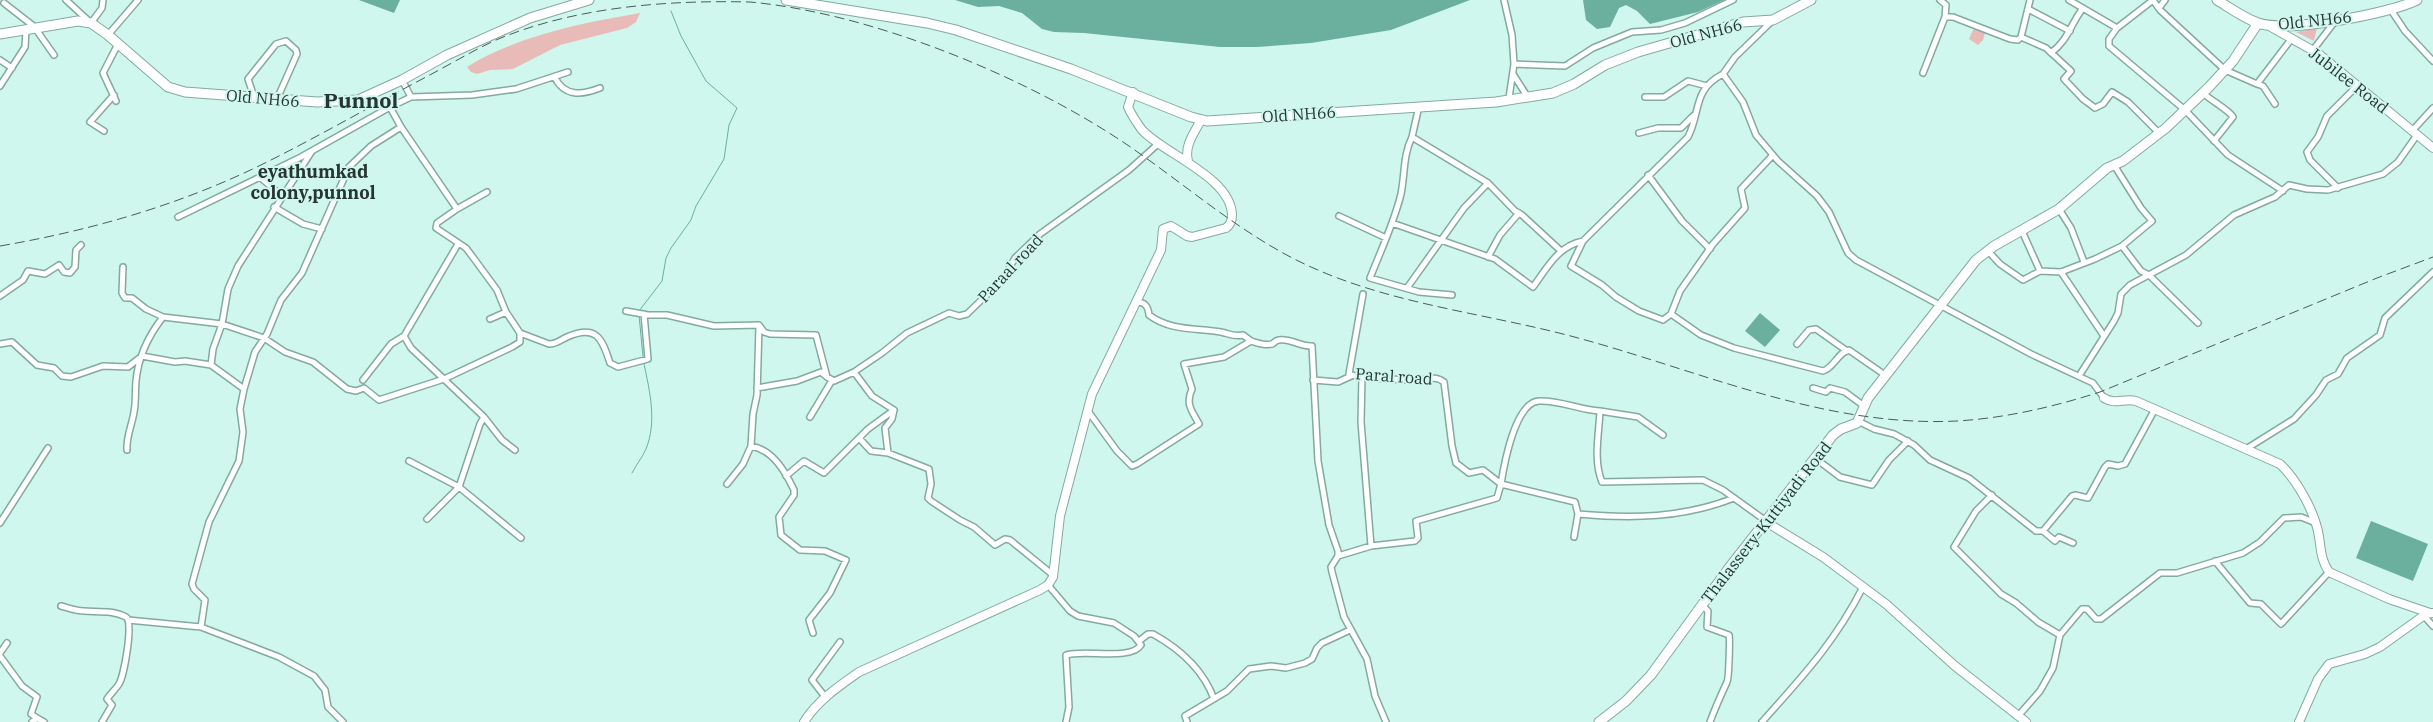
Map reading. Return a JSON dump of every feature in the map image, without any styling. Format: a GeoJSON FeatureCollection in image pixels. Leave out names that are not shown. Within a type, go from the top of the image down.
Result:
{"type":"FeatureCollection","features":[{"type":"Feature","properties":{"kind":"main road","name":"Old NH66"},"geometry":{"type":"LineString","coordinates":[[91,24],[108,35],[168,87],[185,92],[317,102],[358,100],[402,80],[447,55],[530,18],[589,0]]}},
{"type":"Feature","properties":{"kind":"main road","name":"Old NH66"},"geometry":{"type":"LineString","coordinates":[[786,0],[927,23],[956,30],[1071,69],[1207,121],[1496,102],[1509,98],[1553,92],[1574,84],[1605,65],[1638,52],[1743,22],[1773,20],[1811,0]]}},
{"type":"Feature","properties":{"kind":"main road","name":"Old NH66"},"geometry":{"type":"LineString","coordinates":[[2217,0],[2258,23],[2283,26],[2336,20],[2391,10],[2416,0]]}},
{"type":"Feature","properties":{"kind":"main road"},"geometry":{"type":"LineString","coordinates":[[0,34],[78,21],[91,24]]}},
{"type":"Feature","properties":{"kind":"main road"},"geometry":{"type":"LineString","coordinates":[[1858,422],[1864,406],[1885,375],[1926,327],[1968,268],[1988,251],[2059,209],[2107,168],[2134,152],[2186,110],[2224,70],[2258,23]]}},
{"type":"Feature","properties":{"kind":"main road","name":"Jubilee Road"},"geometry":{"type":"LineString","coordinates":[[2258,23],[2278,28],[2313,50],[2433,148]]}},
{"type":"Feature","properties":{"kind":"main road"},"geometry":{"type":"LineString","coordinates":[[804,722],[826,698],[859,672],[1048,585],[1053,575],[1060,516],[1092,394],[1161,250],[1164,229],[1171,226],[1192,237],[1226,228],[1232,219],[1232,212],[1225,195],[1188,161],[1159,143],[1143,130],[1130,111],[1128,104],[1133,92]]}},
{"type":"Feature","properties":{"kind":"main road"},"geometry":{"type":"LineString","coordinates":[[1188,161],[1186,153],[1189,142],[1201,120]]}},
{"type":"Feature","properties":{"kind":"main road"},"geometry":{"type":"LineString","coordinates":[[2104,398],[2113,403],[2132,400],[2280,464],[2287,471],[2316,523],[2323,563],[2329,572],[2389,599],[2429,614]]}},
{"type":"Feature","properties":{"kind":"main road","name":"Thalassery-Kuttiyadi Road"},"geometry":{"type":"LineString","coordinates":[[1599,722],[1626,701],[1651,675],[1702,605],[1835,433],[1858,422]]}},
{"type":"Feature","properties":{"kind":"main road"},"geometry":{"type":"LineString","coordinates":[[1766,522],[1823,557],[1886,604],[1955,666],[2026,722]]}},
{"type":"Feature","properties":{"kind":"main road"},"geometry":{"type":"LineString","coordinates":[[2299,722],[2318,679],[2329,664],[2365,654],[2380,647],[2429,614]]}},
{"type":"Feature","properties":{"kind":"street"},"geometry":{"type":"LineString","coordinates":[[66,0],[91,24],[102,8],[103,0]]}},
{"type":"Feature","properties":{"kind":"street"},"geometry":{"type":"LineString","coordinates":[[108,35],[138,0]]}},
{"type":"Feature","properties":{"kind":"street"},"geometry":{"type":"LineString","coordinates":[[1504,0],[1512,35],[1514,64],[1509,98]]}},
{"type":"Feature","properties":{"kind":"street"},"geometry":{"type":"LineString","coordinates":[[1514,64],[1565,66],[1594,48],[1632,32],[1661,30],[1685,23],[1733,0]]}},
{"type":"Feature","properties":{"kind":"street"},"geometry":{"type":"LineString","coordinates":[[1923,73],[1945,17],[1946,5],[1940,0]]}},
{"type":"Feature","properties":{"kind":"street"},"geometry":{"type":"LineString","coordinates":[[1945,17],[1953,17],[2015,40],[2021,37],[2030,0]]}},
{"type":"Feature","properties":{"kind":"street"},"geometry":{"type":"LineString","coordinates":[[2069,0],[2117,28]]}},
{"type":"Feature","properties":{"kind":"street"},"geometry":{"type":"LineString","coordinates":[[2275,104],[2262,86],[2224,70],[2158,8],[2154,0],[2117,28],[2109,39],[2109,46],[2186,110],[2228,155],[2283,191]]}},
{"type":"Feature","properties":{"kind":"street"},"geometry":{"type":"LineString","coordinates":[[2158,8],[2165,0]]}},
{"type":"Feature","properties":{"kind":"street"},"geometry":{"type":"LineString","coordinates":[[4,3],[32,29],[54,55]]}},
{"type":"Feature","properties":{"kind":"street"},"geometry":{"type":"LineString","coordinates":[[2051,53],[2068,37],[2083,8]]}},
{"type":"Feature","properties":{"kind":"street"},"geometry":{"type":"LineString","coordinates":[[2028,9],[2070,32]]}},
{"type":"Feature","properties":{"kind":"street"},"geometry":{"type":"LineString","coordinates":[[2391,10],[2405,31],[2433,61]]}},
{"type":"Feature","properties":{"kind":"street"},"geometry":{"type":"LineString","coordinates":[[1773,20],[1734,57],[1723,74],[1706,86],[1697,101],[1688,137],[1583,241],[1571,266],[1639,311],[1663,320],[1671,314],[1680,291],[1710,249],[1745,208],[1741,189],[1773,155]]}},
{"type":"Feature","properties":{"kind":"street"},"geometry":{"type":"LineString","coordinates":[[2313,50],[2336,20]]}},
{"type":"Feature","properties":{"kind":"street"},"geometry":{"type":"LineString","coordinates":[[0,86],[25,47],[32,29]]}},
{"type":"Feature","properties":{"kind":"street"},"geometry":{"type":"LineString","coordinates":[[2021,37],[2051,53],[2071,71],[2064,79],[2083,100],[2095,108],[2103,104],[2112,92],[2128,102],[2153,135]]}},
{"type":"Feature","properties":{"kind":"street"},"geometry":{"type":"LineString","coordinates":[[2257,84],[2293,38]]}},
{"type":"Feature","properties":{"kind":"street"},"geometry":{"type":"LineString","coordinates":[[254,97],[248,79],[276,44],[286,41],[296,50],[297,54],[277,99]]}},
{"type":"Feature","properties":{"kind":"street"},"geometry":{"type":"LineString","coordinates":[[104,131],[90,122],[115,98],[103,73],[118,44]]}},
{"type":"Feature","properties":{"kind":"street"},"geometry":{"type":"LineString","coordinates":[[0,60],[12,68]]}},
{"type":"Feature","properties":{"kind":"street"},"geometry":{"type":"LineString","coordinates":[[178,217],[312,151],[390,106],[411,97],[472,96],[555,78],[568,72]]}},
{"type":"Feature","properties":{"kind":"street"},"geometry":{"type":"LineString","coordinates":[[1513,74],[1527,96]]}},
{"type":"Feature","properties":{"kind":"street"},"geometry":{"type":"LineString","coordinates":[[1723,74],[1743,102],[1756,135],[1773,155],[1817,196],[1829,212],[1848,253],[1856,260],[2031,354],[2079,376],[2096,386],[2104,398]]}},
{"type":"Feature","properties":{"kind":"street"},"geometry":{"type":"LineString","coordinates":[[555,78],[561,87],[580,94],[600,88]]}},
{"type":"Feature","properties":{"kind":"street"},"geometry":{"type":"LineString","coordinates":[[402,80],[411,97]]}},
{"type":"Feature","properties":{"kind":"street"},"geometry":{"type":"LineString","coordinates":[[1646,97],[1664,97],[1688,81],[1706,86]]}},
{"type":"Feature","properties":{"kind":"street"},"geometry":{"type":"LineString","coordinates":[[2338,188],[2310,160],[2307,152],[2318,137],[2327,116],[2358,85]]}},
{"type":"Feature","properties":{"kind":"street"},"geometry":{"type":"LineString","coordinates":[[2203,94],[2218,106],[2229,111],[2232,117],[2214,141]]}},
{"type":"Feature","properties":{"kind":"street"},"geometry":{"type":"LineString","coordinates":[[390,106],[401,127],[456,209]]}},
{"type":"Feature","properties":{"kind":"street"},"geometry":{"type":"LineString","coordinates":[[1419,106],[1412,137],[1406,150],[1401,193],[1392,223],[1370,278],[1419,292],[1452,295]]}},
{"type":"Feature","properties":{"kind":"street"},"geometry":{"type":"LineString","coordinates":[[2079,376],[2118,313],[2124,290],[2186,255],[2234,215],[2275,197],[2289,185],[2307,189],[2338,188],[2373,178],[2392,168],[2410,148],[2415,133],[2433,108]]}},
{"type":"Feature","properties":{"kind":"street"},"geometry":{"type":"LineString","coordinates":[[1640,133],[1658,128],[1681,128],[1694,116]]}},
{"type":"Feature","properties":{"kind":"street"},"geometry":{"type":"LineString","coordinates":[[201,627],[204,600],[192,584],[209,522],[239,461],[242,448],[240,409],[255,352],[264,338],[281,300],[302,273],[349,167],[371,146],[401,127]]}},
{"type":"Feature","properties":{"kind":"street"},"geometry":{"type":"LineString","coordinates":[[1412,137],[1488,183],[1561,251]]}},
{"type":"Feature","properties":{"kind":"street","name":"Paraal road"},"geometry":{"type":"LineString","coordinates":[[854,372],[914,329],[949,313],[959,316],[967,314],[1003,279],[1015,258],[1040,234],[1129,170],[1159,143]]}},
{"type":"Feature","properties":{"kind":"street"},"geometry":{"type":"LineString","coordinates":[[211,366],[213,349],[222,324],[228,289],[238,266],[274,207],[312,151]]}},
{"type":"Feature","properties":{"kind":"street"},"geometry":{"type":"LineString","coordinates":[[1988,251],[2000,264],[2023,280],[2040,271],[2061,272],[2122,246],[2152,221],[2141,208],[2114,165]]}},
{"type":"Feature","properties":{"kind":"street"},"geometry":{"type":"LineString","coordinates":[[1648,176],[1682,221],[1710,249]]}},
{"type":"Feature","properties":{"kind":"street"},"geometry":{"type":"LineString","coordinates":[[260,177],[282,196]]}},
{"type":"Feature","properties":{"kind":"street"},"geometry":{"type":"LineString","coordinates":[[1407,288],[1439,240],[1464,208],[1488,183]]}},
{"type":"Feature","properties":{"kind":"street"},"geometry":{"type":"LineString","coordinates":[[123,267],[122,293],[125,298],[132,298],[146,309],[163,317],[222,324],[264,338],[285,352],[313,362],[347,389],[356,391],[364,388],[379,400],[444,379],[520,342],[520,333],[506,312],[500,296],[488,277],[466,248],[435,226],[456,209],[487,192]]}},
{"type":"Feature","properties":{"kind":"street"},"geometry":{"type":"LineString","coordinates":[[274,207],[303,224],[322,229]]}},
{"type":"Feature","properties":{"kind":"street"},"geometry":{"type":"LineString","coordinates":[[2059,209],[2071,228],[2084,262]]}},
{"type":"Feature","properties":{"kind":"street"},"geometry":{"type":"LineString","coordinates":[[1488,257],[1500,236],[1519,213]]}},
{"type":"Feature","properties":{"kind":"street"},"geometry":{"type":"LineString","coordinates":[[1339,216],[1386,238]]}},
{"type":"Feature","properties":{"kind":"street"},"geometry":{"type":"LineString","coordinates":[[1392,223],[1504,264],[1533,287],[1561,251],[1574,243],[1583,241]]}},
{"type":"Feature","properties":{"kind":"street"},"geometry":{"type":"LineString","coordinates":[[2022,231],[2040,271]]}},
{"type":"Feature","properties":{"kind":"street"},"geometry":{"type":"LineString","coordinates":[[363,380],[391,344],[404,336],[458,244]]}},
{"type":"Feature","properties":{"kind":"street"},"geometry":{"type":"LineString","coordinates":[[0,296],[23,280],[28,272],[45,274],[59,265],[64,272],[70,273],[74,267],[76,250],[81,245]]}},
{"type":"Feature","properties":{"kind":"street"},"geometry":{"type":"LineString","coordinates":[[2122,246],[2141,271],[2149,275],[2198,323]]}},
{"type":"Feature","properties":{"kind":"street"},"geometry":{"type":"LineString","coordinates":[[2061,272],[2104,336]]}},
{"type":"Feature","properties":{"kind":"street"},"geometry":{"type":"LineString","coordinates":[[2246,449],[2294,419],[2306,407],[2326,380],[2336,376],[2347,358],[2380,335],[2385,318],[2433,272]]}},
{"type":"Feature","properties":{"kind":"street","name":"Paral road"},"geometry":{"type":"LineString","coordinates":[[1363,294],[1348,370],[1351,376],[1416,380],[1435,378],[1441,380],[1444,385],[1446,412],[1456,463],[1469,473],[1483,470],[1501,484]]}},
{"type":"Feature","properties":{"kind":"street"},"geometry":{"type":"LineString","coordinates":[[1136,302],[1142,302],[1147,305],[1149,315],[1163,323],[1197,330],[1223,332],[1236,336],[1243,334],[1251,342],[1271,344],[1278,340],[1286,340],[1303,346],[1312,346],[1318,462],[1329,526],[1338,556]]}},
{"type":"Feature","properties":{"kind":"street"},"geometry":{"type":"LineString","coordinates":[[626,311],[667,315],[714,326],[760,325]]}},
{"type":"Feature","properties":{"kind":"street"},"geometry":{"type":"LineString","coordinates":[[490,319],[506,312]]}},
{"type":"Feature","properties":{"kind":"street"},"geometry":{"type":"LineString","coordinates":[[520,333],[549,344],[554,344],[568,336],[587,331],[593,332],[604,344],[610,364],[618,367],[648,359],[640,313]]}},
{"type":"Feature","properties":{"kind":"street"},"geometry":{"type":"LineString","coordinates":[[1671,314],[1701,335],[1734,348],[1823,371],[1827,370],[1847,351]]}},
{"type":"Feature","properties":{"kind":"street"},"geometry":{"type":"LineString","coordinates":[[127,450],[126,441],[136,402],[136,379],[142,356],[149,336],[163,317]]}},
{"type":"Feature","properties":{"kind":"street"},"geometry":{"type":"LineString","coordinates":[[760,325],[764,332],[770,334],[816,335],[827,377]]}},
{"type":"Feature","properties":{"kind":"street"},"geometry":{"type":"LineString","coordinates":[[727,484],[743,464],[751,446],[757,388],[760,325]]}},
{"type":"Feature","properties":{"kind":"street"},"geometry":{"type":"LineString","coordinates":[[1797,344],[1809,330],[1816,329],[1847,351],[1854,352],[1885,375]]}},
{"type":"Feature","properties":{"kind":"street"},"geometry":{"type":"LineString","coordinates":[[404,336],[411,348],[484,417],[502,440],[515,450]]}},
{"type":"Feature","properties":{"kind":"street"},"geometry":{"type":"LineString","coordinates":[[0,344],[12,342],[37,365],[54,368],[62,376],[71,377],[103,366],[128,367],[142,356],[211,366],[244,389]]}},
{"type":"Feature","properties":{"kind":"street"},"geometry":{"type":"LineString","coordinates":[[1088,411],[1117,451],[1132,466],[1142,462],[1199,424],[1190,410],[1189,395],[1192,389],[1184,364],[1224,358],[1251,342]]}},
{"type":"Feature","properties":{"kind":"street"},"geometry":{"type":"LineString","coordinates":[[757,388],[797,381],[821,372],[831,382]]}},
{"type":"Feature","properties":{"kind":"street"},"geometry":{"type":"LineString","coordinates":[[810,417],[831,382],[854,372],[872,396],[894,410]]}},
{"type":"Feature","properties":{"kind":"street"},"geometry":{"type":"LineString","coordinates":[[1313,380],[1338,382],[1351,376]]}},
{"type":"Feature","properties":{"kind":"street"},"geometry":{"type":"LineString","coordinates":[[1362,376],[1361,422],[1371,546]]}},
{"type":"Feature","properties":{"kind":"street"},"geometry":{"type":"LineString","coordinates":[[1812,388],[1826,392],[1830,388],[1845,392],[1864,406]]}},
{"type":"Feature","properties":{"kind":"street"},"geometry":{"type":"LineString","coordinates":[[1386,722],[1376,696],[1367,660],[1350,630],[1332,572],[1332,564],[1338,556],[1371,546],[1415,541],[1418,538],[1416,522],[1497,498],[1506,452],[1529,404],[1541,401],[1638,417],[1663,435]]}},
{"type":"Feature","properties":{"kind":"street"},"geometry":{"type":"LineString","coordinates":[[2043,532],[2072,496],[2075,494],[2088,498],[2105,466],[2108,464],[2118,466],[2124,464],[2155,409]]}},
{"type":"Feature","properties":{"kind":"street"},"geometry":{"type":"LineString","coordinates":[[786,476],[804,461],[824,473],[859,438],[894,410]]}},
{"type":"Feature","properties":{"kind":"street"},"geometry":{"type":"LineString","coordinates":[[888,453],[885,428],[892,419],[894,410]]}},
{"type":"Feature","properties":{"kind":"street"},"geometry":{"type":"LineString","coordinates":[[1600,411],[1597,444],[1598,472],[1602,482],[1703,480],[1716,486],[1766,522]]}},
{"type":"Feature","properties":{"kind":"street"},"geometry":{"type":"LineString","coordinates":[[427,519],[459,487],[478,429],[484,417]]}},
{"type":"Feature","properties":{"kind":"street"},"geometry":{"type":"LineString","coordinates":[[1858,422],[1874,429],[1894,434],[1908,442],[1930,460],[1957,472],[1992,495],[2015,516],[2036,531],[2043,532],[2055,541],[2059,537],[2073,543]]}},
{"type":"Feature","properties":{"kind":"street"},"geometry":{"type":"LineString","coordinates":[[859,438],[871,451],[888,453],[929,469],[931,484],[928,498],[931,501],[974,527],[995,545],[1005,539],[1010,540],[1053,575]]}},
{"type":"Feature","properties":{"kind":"street"},"geometry":{"type":"LineString","coordinates":[[1815,458],[1840,477],[1872,485],[1888,460],[1908,442]]}},
{"type":"Feature","properties":{"kind":"street"},"geometry":{"type":"LineString","coordinates":[[751,446],[761,449],[772,457],[786,476],[794,495],[779,517],[781,534],[800,550],[825,551],[846,560],[830,593],[809,620],[813,632]]}},
{"type":"Feature","properties":{"kind":"street"},"geometry":{"type":"LineString","coordinates":[[0,524],[48,448]]}},
{"type":"Feature","properties":{"kind":"street"},"geometry":{"type":"LineString","coordinates":[[409,461],[459,487],[521,538]]}},
{"type":"Feature","properties":{"kind":"street"},"geometry":{"type":"LineString","coordinates":[[1501,484],[1575,502],[1578,514],[1574,536]]}},
{"type":"Feature","properties":{"kind":"street"},"geometry":{"type":"LineString","coordinates":[[1992,495],[1976,511],[1954,547],[2001,594],[2016,603],[2038,622],[2060,635]]}},
{"type":"Feature","properties":{"kind":"street"},"geometry":{"type":"LineString","coordinates":[[1578,514],[1619,518],[1655,514],[1672,516],[1714,506],[1734,498]]}},
{"type":"Feature","properties":{"kind":"street"},"geometry":{"type":"LineString","coordinates":[[2019,715],[2040,691],[2052,668],[2060,635],[2082,609],[2087,609],[2095,618],[2100,619],[2160,573],[2177,573],[2251,548],[2284,518],[2301,517],[2316,523]]}},
{"type":"Feature","properties":{"kind":"street"},"geometry":{"type":"LineString","coordinates":[[2215,561],[2250,603],[2261,604],[2281,624],[2329,572]]}},
{"type":"Feature","properties":{"kind":"street"},"geometry":{"type":"LineString","coordinates":[[1048,585],[1070,611],[1078,616],[1114,623],[1139,640],[1140,648],[1130,654],[1078,653],[1066,655],[1069,707],[1066,722]]}},
{"type":"Feature","properties":{"kind":"street"},"geometry":{"type":"LineString","coordinates":[[1762,722],[1824,652],[1843,625],[1863,587]]}},
{"type":"Feature","properties":{"kind":"street"},"geometry":{"type":"LineString","coordinates":[[1702,605],[1708,611],[1707,627],[1729,635],[1731,641],[1727,664],[1728,681],[1721,690],[1710,722]]}},
{"type":"Feature","properties":{"kind":"street"},"geometry":{"type":"LineString","coordinates":[[61,606],[83,611],[102,611],[125,617],[128,620],[201,627],[279,657],[314,676],[325,690],[328,707],[343,722]]}},
{"type":"Feature","properties":{"kind":"street"},"geometry":{"type":"LineString","coordinates":[[2429,614],[2433,626]]}},
{"type":"Feature","properties":{"kind":"street"},"geometry":{"type":"LineString","coordinates":[[102,722],[112,705],[107,698],[120,683],[130,631],[128,620]]}},
{"type":"Feature","properties":{"kind":"street"},"geometry":{"type":"LineString","coordinates":[[1187,722],[1185,716],[1227,691],[1249,669],[1271,666],[1286,668],[1306,663],[1312,659],[1317,648],[1322,643],[1350,630]]}},
{"type":"Feature","properties":{"kind":"street"},"geometry":{"type":"LineString","coordinates":[[1139,640],[1148,634],[1153,634],[1192,662],[1204,677],[1214,699]]}},
{"type":"Feature","properties":{"kind":"street"},"geometry":{"type":"LineString","coordinates":[[826,698],[812,680],[840,642]]}},
{"type":"Feature","properties":{"kind":"street"},"geometry":{"type":"LineString","coordinates":[[8,643],[0,655],[22,686],[37,697],[31,714],[34,720],[44,722]]}},
{"type":"Feature","properties":{"kind":"shaded area"},"geometry":{"type":"Polygon","coordinates":[[[359,0],[400,0],[394,13],[359,0]]]}},
{"type":"Feature","properties":{"kind":"shaded area"},"geometry":{"type":"Polygon","coordinates":[[[955,0],[1470,0],[1391,30],[1311,43],[1257,47],[1220,47],[1084,33],[1054,32],[1042,29],[1022,13],[999,6],[978,7],[955,0]]]}},
{"type":"Feature","properties":{"kind":"shaded area"},"geometry":{"type":"Polygon","coordinates":[[[1583,0],[1724,0],[1698,12],[1650,24],[1637,11],[1626,5],[1619,8],[1610,27],[1597,29],[1586,20],[1583,0]]]}},
{"type":"Feature","properties":{"kind":"shaded area"},"geometry":{"type":"Polygon","coordinates":[[[640,13],[636,22],[627,28],[560,45],[513,69],[490,70],[477,74],[471,72],[467,67],[508,46],[529,38],[573,26],[640,13]]]}},
{"type":"Feature","properties":{"kind":"shaded area"},"geometry":{"type":"Polygon","coordinates":[[[2317,28],[2314,41],[2296,32],[2317,28]]]}},
{"type":"Feature","properties":{"kind":"shaded area"},"geometry":{"type":"Polygon","coordinates":[[[1977,29],[1985,33],[1983,40],[1978,45],[1969,39],[1973,30],[1977,29]]]}},
{"type":"Feature","properties":{"kind":"shaded area"},"geometry":{"type":"Polygon","coordinates":[[[1760,313],[1780,330],[1765,347],[1745,331],[1760,313]]]}},
{"type":"Feature","properties":{"kind":"shaded area"},"geometry":{"type":"Polygon","coordinates":[[[2371,521],[2428,544],[2413,581],[2356,558],[2371,521]]]}},
{"type":"Feature","properties":{"kind":"waterway"},"geometry":{"type":"LineString","coordinates":[[639,311],[662,281],[666,258],[671,248],[691,220],[696,206],[724,159],[729,125],[737,108],[706,81],[681,36],[671,11]]}},
{"type":"Feature","properties":{"kind":"waterway"},"geometry":{"type":"LineString","coordinates":[[639,315],[643,357]]}},
{"type":"Feature","properties":{"kind":"waterway"},"geometry":{"type":"LineString","coordinates":[[632,473],[646,449],[651,428],[651,407],[644,364]]}},
{"type":"Feature","properties":{"kind":"railway"},"geometry":{"type":"LineString","coordinates":[[0,246],[35,240],[137,214],[203,191],[287,152],[487,44],[526,29],[588,13],[653,4],[750,2],[797,8],[846,19],[896,34],[995,72],[1086,119],[1126,144],[1262,241],[1316,269],[1350,283],[1420,303],[1563,334],[1757,392],[1856,415],[1906,421],[1975,420],[2029,411],[2065,402],[2100,392],[2377,278],[2433,257]]}},
{"type":"Feature","properties":{"kind":"district","name":"Punnol"},"geometry":{"type":"Point","coordinates":[361,101]}},
{"type":"Feature","properties":{"kind":"district","name":"eyathumkad colony,punnol"},"geometry":{"type":"Point","coordinates":[313,182]}}]}
